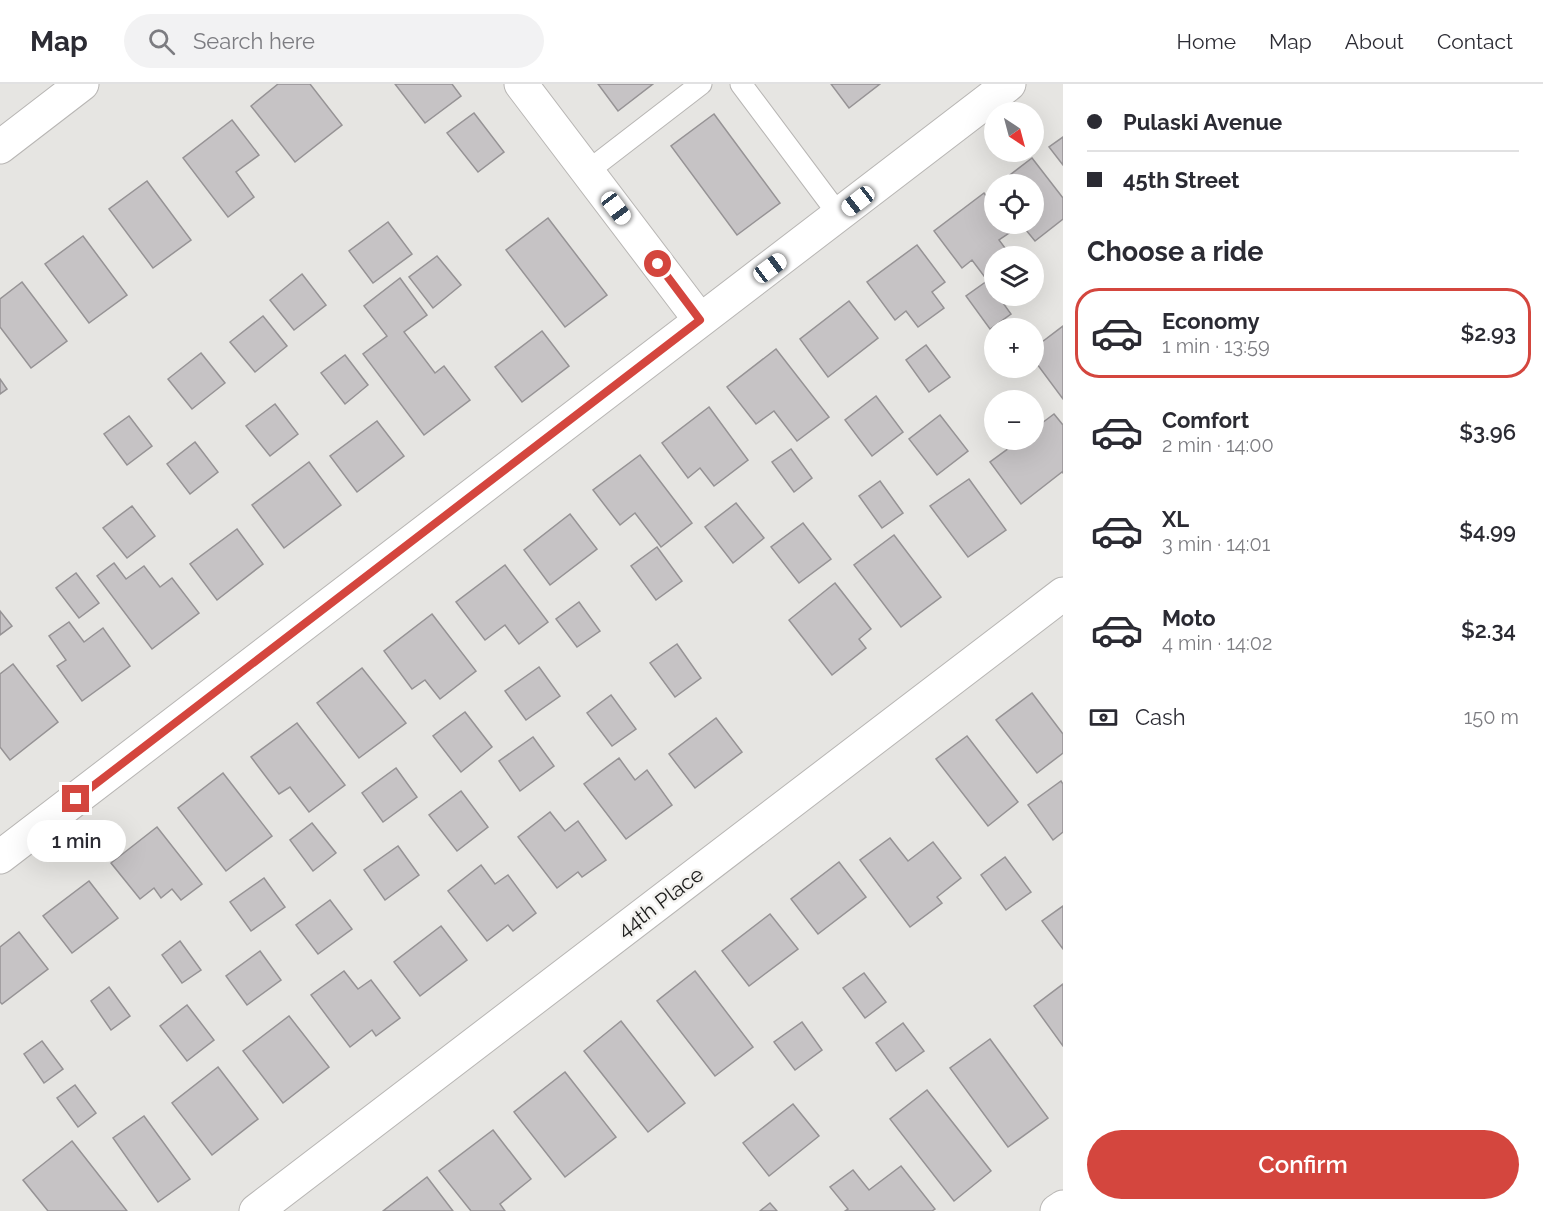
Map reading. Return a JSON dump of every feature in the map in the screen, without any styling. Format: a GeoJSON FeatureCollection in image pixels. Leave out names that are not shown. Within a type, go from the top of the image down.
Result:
{"type":"FeatureCollection","features":[{"type":"Feature","properties":{"kind":"street"},"geometry":{"type":"LineString","coordinates":[[0,147],[82,84]]}},
{"type":"Feature","properties":{"kind":"street"},"geometry":{"type":"LineString","coordinates":[[521,84],[700,320]]}},
{"type":"Feature","properties":{"kind":"street"},"geometry":{"type":"LineString","coordinates":[[0,857],[1009,84]]}},
{"type":"Feature","properties":{"kind":"street","name":"44th Place"},"geometry":{"type":"LineString","coordinates":[[256,1211],[1063,594]]}},
{"type":"Feature","properties":{"kind":"street"},"geometry":{"type":"LineString","coordinates":[[1057,1211],[1063,1207]]}},
{"type":"Feature","properties":{"kind":"lane"},"geometry":{"type":"LineString","coordinates":[[588,171],[701,84]]}},
{"type":"Feature","properties":{"kind":"lane"},"geometry":{"type":"LineString","coordinates":[[741,84],[839,215]]}},
{"type":"Feature","properties":{"kind":"building"},"geometry":{"type":"Polygon","coordinates":[[[278,84],[310,84],[342,125],[295,162],[251,106],[278,84]]]}},
{"type":"Feature","properties":{"kind":"building"},"geometry":{"type":"Polygon","coordinates":[[[395,84],[452,84],[461,96],[425,123],[395,84]]]}},
{"type":"Feature","properties":{"kind":"building"},"geometry":{"type":"Polygon","coordinates":[[[598,84],[653,84],[618,111],[598,84]]]}},
{"type":"Feature","properties":{"kind":"building"},"geometry":{"type":"Polygon","coordinates":[[[831,84],[880,84],[849,108],[831,84]]]}},
{"type":"Feature","properties":{"kind":"building"},"geometry":{"type":"Polygon","coordinates":[[[474,113],[504,152],[478,172],[447,133],[474,113]]]}},
{"type":"Feature","properties":{"kind":"building"},"geometry":{"type":"Polygon","coordinates":[[[714,114],[780,203],[737,235],[671,146],[714,114]]]}},
{"type":"Feature","properties":{"kind":"building"},"geometry":{"type":"Polygon","coordinates":[[[232,120],[259,155],[236,172],[254,197],[228,217],[183,158],[232,120]]]}},
{"type":"Feature","properties":{"kind":"building"},"geometry":{"type":"Polygon","coordinates":[[[1063,137],[1063,165],[1049,147],[1063,137]]]}},
{"type":"Feature","properties":{"kind":"building"},"geometry":{"type":"Polygon","coordinates":[[[1027,162],[1035,162],[1063,198],[1063,219],[1044,234],[1044,174],[1011,174],[1027,162]]]}},
{"type":"Feature","properties":{"kind":"building"},"geometry":{"type":"Polygon","coordinates":[[[147,181],[191,240],[153,268],[109,209],[147,181]]]}},
{"type":"Feature","properties":{"kind":"building"},"geometry":{"type":"Polygon","coordinates":[[[984,193],[984,234],[1008,234],[999,240],[1004,246],[984,246],[984,276],[972,260],[962,268],[934,231],[984,193]]]}},
{"type":"Feature","properties":{"kind":"building"},"geometry":{"type":"Polygon","coordinates":[[[548,218],[607,295],[565,327],[506,250],[548,218]]]}},
{"type":"Feature","properties":{"kind":"building"},"geometry":{"type":"Polygon","coordinates":[[[388,222],[412,254],[373,283],[349,251],[388,222]]]}},
{"type":"Feature","properties":{"kind":"building"},"geometry":{"type":"Polygon","coordinates":[[[1029,234],[1044,234],[1035,241],[1029,234]]]}},
{"type":"Feature","properties":{"kind":"building"},"geometry":{"type":"Polygon","coordinates":[[[83,236],[127,295],[89,323],[45,264],[83,236]]]}},
{"type":"Feature","properties":{"kind":"building"},"geometry":{"type":"Polygon","coordinates":[[[917,245],[945,282],[932,292],[944,308],[918,327],[906,311],[895,320],[867,282],[917,245]]]}},
{"type":"Feature","properties":{"kind":"building"},"geometry":{"type":"Polygon","coordinates":[[[437,256],[461,285],[433,308],[409,277],[437,256]]]}},
{"type":"Feature","properties":{"kind":"building"},"geometry":{"type":"Polygon","coordinates":[[[302,274],[326,305],[294,330],[270,300],[302,274]]]}},
{"type":"Feature","properties":{"kind":"building"},"geometry":{"type":"Polygon","coordinates":[[[400,278],[427,315],[404,332],[435,373],[444,366],[470,400],[424,435],[363,354],[387,336],[364,306],[400,278]]]}},
{"type":"Feature","properties":{"kind":"building"},"geometry":{"type":"Polygon","coordinates":[[[22,282],[67,341],[31,368],[0,327],[0,299],[22,282]]]}},
{"type":"Feature","properties":{"kind":"building"},"geometry":{"type":"Polygon","coordinates":[[[984,283],[984,306],[1005,306],[1011,314],[1005,318],[984,318],[984,321],[966,296],[984,283]]]}},
{"type":"Feature","properties":{"kind":"building"},"geometry":{"type":"Polygon","coordinates":[[[849,301],[878,338],[828,377],[800,339],[849,301]]]}},
{"type":"Feature","properties":{"kind":"building"},"geometry":{"type":"Polygon","coordinates":[[[263,316],[287,346],[255,372],[230,342],[263,316]]]}},
{"type":"Feature","properties":{"kind":"building"},"geometry":{"type":"Polygon","coordinates":[[[1063,326],[1063,399],[1044,373],[1044,340],[1063,326]]]}},
{"type":"Feature","properties":{"kind":"building"},"geometry":{"type":"Polygon","coordinates":[[[542,331],[569,366],[522,402],[495,367],[542,331]]]}},
{"type":"Feature","properties":{"kind":"building"},"geometry":{"type":"Polygon","coordinates":[[[926,345],[950,377],[929,392],[906,360],[926,345]]]}},
{"type":"Feature","properties":{"kind":"building"},"geometry":{"type":"Polygon","coordinates":[[[776,349],[829,417],[797,441],[774,411],[756,424],[727,387],[776,349]]]}},
{"type":"Feature","properties":{"kind":"building"},"geometry":{"type":"Polygon","coordinates":[[[201,353],[225,383],[192,409],[168,379],[201,353]]]}},
{"type":"Feature","properties":{"kind":"building"},"geometry":{"type":"Polygon","coordinates":[[[345,355],[368,385],[345,404],[321,373],[345,355]]]}},
{"type":"Feature","properties":{"kind":"building"},"geometry":{"type":"Polygon","coordinates":[[[0,379],[7,389],[0,394],[0,379]]]}},
{"type":"Feature","properties":{"kind":"building"},"geometry":{"type":"Polygon","coordinates":[[[876,396],[903,432],[872,456],[845,420],[876,396]]]}},
{"type":"Feature","properties":{"kind":"building"},"geometry":{"type":"Polygon","coordinates":[[[275,404],[298,434],[270,456],[246,426],[275,404]]]}},
{"type":"Feature","properties":{"kind":"building"},"geometry":{"type":"Polygon","coordinates":[[[709,407],[748,460],[714,486],[700,468],[688,478],[662,443],[709,407]]]}},
{"type":"Feature","properties":{"kind":"building"},"geometry":{"type":"Polygon","coordinates":[[[1054,414],[1063,425],[1063,473],[1021,504],[990,462],[1006,450],[1044,450],[1044,422],[1054,414]]]}},
{"type":"Feature","properties":{"kind":"building"},"geometry":{"type":"Polygon","coordinates":[[[940,415],[968,451],[937,475],[909,439],[940,415]]]}},
{"type":"Feature","properties":{"kind":"building"},"geometry":{"type":"Polygon","coordinates":[[[129,416],[152,446],[127,465],[104,434],[129,416]]]}},
{"type":"Feature","properties":{"kind":"building"},"geometry":{"type":"Polygon","coordinates":[[[377,421],[404,456],[357,492],[330,456],[377,421]]]}},
{"type":"Feature","properties":{"kind":"building"},"geometry":{"type":"Polygon","coordinates":[[[195,442],[218,472],[190,494],[167,464],[195,442]]]}},
{"type":"Feature","properties":{"kind":"building"},"geometry":{"type":"Polygon","coordinates":[[[791,449],[812,478],[794,492],[772,462],[791,449]]]}},
{"type":"Feature","properties":{"kind":"building"},"geometry":{"type":"Polygon","coordinates":[[[640,455],[692,523],[661,547],[635,513],[620,525],[593,490],[640,455]]]}},
{"type":"Feature","properties":{"kind":"building"},"geometry":{"type":"Polygon","coordinates":[[[309,462],[341,505],[284,548],[252,505],[309,462]]]}},
{"type":"Feature","properties":{"kind":"building"},"geometry":{"type":"Polygon","coordinates":[[[969,479],[1006,530],[968,557],[930,506],[969,479]]]}},
{"type":"Feature","properties":{"kind":"building"},"geometry":{"type":"Polygon","coordinates":[[[880,481],[903,513],[882,528],[859,496],[880,481]]]}},
{"type":"Feature","properties":{"kind":"building"},"geometry":{"type":"Polygon","coordinates":[[[736,503],[764,538],[733,563],[705,527],[736,503]]]}},
{"type":"Feature","properties":{"kind":"building"},"geometry":{"type":"Polygon","coordinates":[[[132,506],[155,536],[127,558],[103,528],[132,506]]]}},
{"type":"Feature","properties":{"kind":"building"},"geometry":{"type":"Polygon","coordinates":[[[570,514],[597,549],[550,585],[524,550],[570,514]]]}},
{"type":"Feature","properties":{"kind":"building"},"geometry":{"type":"Polygon","coordinates":[[[803,523],[831,559],[799,583],[771,547],[803,523]]]}},
{"type":"Feature","properties":{"kind":"building"},"geometry":{"type":"Polygon","coordinates":[[[237,529],[263,564],[217,600],[190,564],[237,529]]]}},
{"type":"Feature","properties":{"kind":"building"},"geometry":{"type":"Polygon","coordinates":[[[894,535],[941,597],[901,627],[854,565],[894,535]]]}},
{"type":"Feature","properties":{"kind":"building"},"geometry":{"type":"Polygon","coordinates":[[[657,547],[682,581],[656,600],[631,566],[657,547]]]}},
{"type":"Feature","properties":{"kind":"building"},"geometry":{"type":"Polygon","coordinates":[[[114,563],[126,579],[144,566],[160,587],[172,578],[199,613],[152,649],[97,576],[114,563]]]}},
{"type":"Feature","properties":{"kind":"building"},"geometry":{"type":"Polygon","coordinates":[[[505,565],[548,622],[519,644],[505,625],[485,640],[456,602],[505,565]]]}},
{"type":"Feature","properties":{"kind":"building"},"geometry":{"type":"Polygon","coordinates":[[[76,573],[99,603],[79,618],[56,588],[76,573]]]}},
{"type":"Feature","properties":{"kind":"building"},"geometry":{"type":"Polygon","coordinates":[[[835,583],[871,629],[859,639],[866,648],[832,675],[789,620],[835,583]]]}},
{"type":"Feature","properties":{"kind":"building"},"geometry":{"type":"Polygon","coordinates":[[[579,602],[600,631],[577,647],[556,619],[579,602]]]}},
{"type":"Feature","properties":{"kind":"building"},"geometry":{"type":"Polygon","coordinates":[[[0,611],[12,626],[0,635],[0,611]]]}},
{"type":"Feature","properties":{"kind":"building"},"geometry":{"type":"Polygon","coordinates":[[[432,614],[476,671],[440,699],[425,680],[412,689],[384,651],[432,614]]]}},
{"type":"Feature","properties":{"kind":"building"},"geometry":{"type":"Polygon","coordinates":[[[69,622],[84,642],[103,628],[130,666],[82,701],[57,666],[66,660],[49,636],[69,622]]]}},
{"type":"Feature","properties":{"kind":"building"},"geometry":{"type":"Polygon","coordinates":[[[677,644],[701,678],[675,697],[650,663],[677,644]]]}},
{"type":"Feature","properties":{"kind":"building"},"geometry":{"type":"Polygon","coordinates":[[[13,664],[58,722],[10,760],[0,747],[0,674],[13,664]]]}},
{"type":"Feature","properties":{"kind":"building"},"geometry":{"type":"Polygon","coordinates":[[[539,667],[560,696],[526,720],[505,691],[539,667]]]}},
{"type":"Feature","properties":{"kind":"building"},"geometry":{"type":"Polygon","coordinates":[[[362,668],[406,723],[359,758],[317,703],[362,668]]]}},
{"type":"Feature","properties":{"kind":"building"},"geometry":{"type":"Polygon","coordinates":[[[1032,693],[1063,734],[1063,753],[1037,773],[996,720],[1032,693]]]}},
{"type":"Feature","properties":{"kind":"building"},"geometry":{"type":"Polygon","coordinates":[[[611,695],[636,729],[612,746],[587,713],[611,695]]]}},
{"type":"Feature","properties":{"kind":"building"},"geometry":{"type":"Polygon","coordinates":[[[465,712],[492,747],[461,772],[433,736],[465,712]]]}},
{"type":"Feature","properties":{"kind":"building"},"geometry":{"type":"Polygon","coordinates":[[[716,718],[742,752],[695,788],[669,754],[716,718]]]}},
{"type":"Feature","properties":{"kind":"building"},"geometry":{"type":"Polygon","coordinates":[[[297,723],[345,785],[309,812],[290,787],[279,794],[251,757],[297,723]]]}},
{"type":"Feature","properties":{"kind":"building"},"geometry":{"type":"Polygon","coordinates":[[[967,736],[1018,802],[988,826],[936,759],[967,736]]]}},
{"type":"Feature","properties":{"kind":"building"},"geometry":{"type":"Polygon","coordinates":[[[533,737],[554,766],[520,791],[499,761],[533,737]]]}},
{"type":"Feature","properties":{"kind":"building"},"geometry":{"type":"Polygon","coordinates":[[[619,758],[635,780],[647,770],[672,805],[626,839],[584,784],[619,758]]]}},
{"type":"Feature","properties":{"kind":"building"},"geometry":{"type":"Polygon","coordinates":[[[396,768],[417,797],[383,822],[362,793],[396,768]]]}},
{"type":"Feature","properties":{"kind":"building"},"geometry":{"type":"Polygon","coordinates":[[[223,773],[272,836],[226,871],[178,808],[223,773]]]}},
{"type":"Feature","properties":{"kind":"building"},"geometry":{"type":"Polygon","coordinates":[[[1061,781],[1063,784],[1063,832],[1053,840],[1028,805],[1061,781]]]}},
{"type":"Feature","properties":{"kind":"building"},"geometry":{"type":"Polygon","coordinates":[[[461,791],[488,827],[457,851],[429,815],[461,791]]]}},
{"type":"Feature","properties":{"kind":"building"},"geometry":{"type":"Polygon","coordinates":[[[550,812],[565,831],[578,821],[606,860],[582,877],[578,872],[557,888],[518,837],[550,812]]]}},
{"type":"Feature","properties":{"kind":"building"},"geometry":{"type":"Polygon","coordinates":[[[312,823],[336,853],[313,871],[290,840],[312,823]]]}},
{"type":"Feature","properties":{"kind":"building"},"geometry":{"type":"Polygon","coordinates":[[[157,827],[202,884],[181,900],[172,889],[161,898],[154,888],[140,899],[111,863],[157,827]]]}},
{"type":"Feature","properties":{"kind":"building"},"geometry":{"type":"Polygon","coordinates":[[[890,838],[908,861],[933,842],[961,878],[937,897],[942,903],[910,927],[860,860],[890,838]]]}},
{"type":"Feature","properties":{"kind":"building"},"geometry":{"type":"Polygon","coordinates":[[[398,846],[419,875],[385,900],[364,870],[398,846]]]}},
{"type":"Feature","properties":{"kind":"building"},"geometry":{"type":"Polygon","coordinates":[[[1005,857],[1031,892],[1006,910],[981,875],[1005,857]]]}},
{"type":"Feature","properties":{"kind":"building"},"geometry":{"type":"Polygon","coordinates":[[[839,862],[866,897],[818,934],[791,899],[839,862]]]}},
{"type":"Feature","properties":{"kind":"building"},"geometry":{"type":"Polygon","coordinates":[[[481,865],[495,884],[508,875],[536,913],[513,931],[508,925],[487,941],[448,891],[481,865]]]}},
{"type":"Feature","properties":{"kind":"building"},"geometry":{"type":"Polygon","coordinates":[[[264,878],[285,907],[251,931],[230,902],[264,878]]]}},
{"type":"Feature","properties":{"kind":"building"},"geometry":{"type":"Polygon","coordinates":[[[89,881],[118,918],[72,953],[43,916],[89,881]]]}},
{"type":"Feature","properties":{"kind":"building"},"geometry":{"type":"Polygon","coordinates":[[[330,900],[352,929],[318,954],[296,925],[330,900]]]}},
{"type":"Feature","properties":{"kind":"building"},"geometry":{"type":"Polygon","coordinates":[[[1063,906],[1063,949],[1042,921],[1063,906]]]}},
{"type":"Feature","properties":{"kind":"building"},"geometry":{"type":"Polygon","coordinates":[[[770,914],[798,949],[749,986],[722,951],[770,914]]]}},
{"type":"Feature","properties":{"kind":"building"},"geometry":{"type":"Polygon","coordinates":[[[441,926],[467,960],[420,996],[394,962],[441,926]]]}},
{"type":"Feature","properties":{"kind":"building"},"geometry":{"type":"Polygon","coordinates":[[[19,932],[48,969],[2,1004],[0,1002],[0,947],[19,932]]]}},
{"type":"Feature","properties":{"kind":"building"},"geometry":{"type":"Polygon","coordinates":[[[180,941],[201,970],[182,983],[162,955],[180,941]]]}},
{"type":"Feature","properties":{"kind":"building"},"geometry":{"type":"Polygon","coordinates":[[[260,951],[281,980],[247,1005],[226,976],[260,951]]]}},
{"type":"Feature","properties":{"kind":"building"},"geometry":{"type":"Polygon","coordinates":[[[344,971],[358,989],[371,980],[400,1018],[376,1036],[372,1030],[350,1047],[311,995],[344,971]]]}},
{"type":"Feature","properties":{"kind":"building"},"geometry":{"type":"Polygon","coordinates":[[[695,971],[753,1047],[715,1076],[657,1001],[695,971]]]}},
{"type":"Feature","properties":{"kind":"building"},"geometry":{"type":"Polygon","coordinates":[[[864,973],[886,1002],[865,1018],[843,988],[864,973]]]}},
{"type":"Feature","properties":{"kind":"building"},"geometry":{"type":"Polygon","coordinates":[[[1063,984],[1063,1046],[1034,1006],[1063,984]]]}},
{"type":"Feature","properties":{"kind":"building"},"geometry":{"type":"Polygon","coordinates":[[[109,987],[130,1016],[111,1030],[91,1001],[109,987]]]}},
{"type":"Feature","properties":{"kind":"building"},"geometry":{"type":"Polygon","coordinates":[[[187,1005],[214,1040],[187,1061],[160,1026],[187,1005]]]}},
{"type":"Feature","properties":{"kind":"building"},"geometry":{"type":"Polygon","coordinates":[[[289,1016],[329,1067],[283,1103],[243,1051],[289,1016]]]}},
{"type":"Feature","properties":{"kind":"building"},"geometry":{"type":"Polygon","coordinates":[[[621,1021],[685,1103],[648,1132],[584,1051],[621,1021]]]}},
{"type":"Feature","properties":{"kind":"building"},"geometry":{"type":"Polygon","coordinates":[[[802,1022],[822,1050],[795,1070],[774,1042],[802,1022]]]}},
{"type":"Feature","properties":{"kind":"building"},"geometry":{"type":"Polygon","coordinates":[[[903,1023],[924,1051],[896,1071],[876,1043],[903,1023]]]}},
{"type":"Feature","properties":{"kind":"building"},"geometry":{"type":"Polygon","coordinates":[[[990,1039],[1048,1118],[1008,1147],[950,1068],[990,1039]]]}},
{"type":"Feature","properties":{"kind":"building"},"geometry":{"type":"Polygon","coordinates":[[[42,1041],[63,1069],[44,1083],[24,1054],[42,1041]]]}},
{"type":"Feature","properties":{"kind":"building"},"geometry":{"type":"Polygon","coordinates":[[[218,1067],[258,1119],[212,1155],[172,1103],[218,1067]]]}},
{"type":"Feature","properties":{"kind":"building"},"geometry":{"type":"Polygon","coordinates":[[[565,1072],[616,1137],[565,1177],[514,1112],[565,1072]]]}},
{"type":"Feature","properties":{"kind":"building"},"geometry":{"type":"Polygon","coordinates":[[[75,1085],[96,1113],[78,1127],[57,1098],[75,1085]]]}},
{"type":"Feature","properties":{"kind":"building"},"geometry":{"type":"Polygon","coordinates":[[[927,1090],[991,1171],[954,1201],[890,1119],[927,1090]]]}},
{"type":"Feature","properties":{"kind":"building"},"geometry":{"type":"Polygon","coordinates":[[[793,1104],[819,1136],[769,1176],[743,1143],[793,1104]]]}},
{"type":"Feature","properties":{"kind":"building"},"geometry":{"type":"Polygon","coordinates":[[[144,1116],[190,1179],[158,1202],[113,1138],[144,1116]]]}},
{"type":"Feature","properties":{"kind":"building"},"geometry":{"type":"Polygon","coordinates":[[[493,1130],[531,1179],[500,1204],[505,1211],[471,1211],[439,1171],[493,1130]]]}},
{"type":"Feature","properties":{"kind":"building"},"geometry":{"type":"Polygon","coordinates":[[[72,1141],[127,1211],[48,1211],[23,1180],[72,1141]]]}},
{"type":"Feature","properties":{"kind":"building"},"geometry":{"type":"Polygon","coordinates":[[[901,1166],[935,1209],[932,1211],[845,1211],[848,1209],[830,1187],[853,1170],[869,1190],[901,1166]]]}},
{"type":"Feature","properties":{"kind":"building"},"geometry":{"type":"Polygon","coordinates":[[[427,1177],[453,1211],[383,1211],[427,1177]]]}},
{"type":"Feature","properties":{"kind":"building"},"geometry":{"type":"Polygon","coordinates":[[[770,1203],[777,1211],[760,1211],[770,1203]]]}},
{"type":"Feature","properties":{"kind":"route"},"geometry":{"type":"LineString","coordinates":[[76,799],[700,320],[658,264]]}}]}
